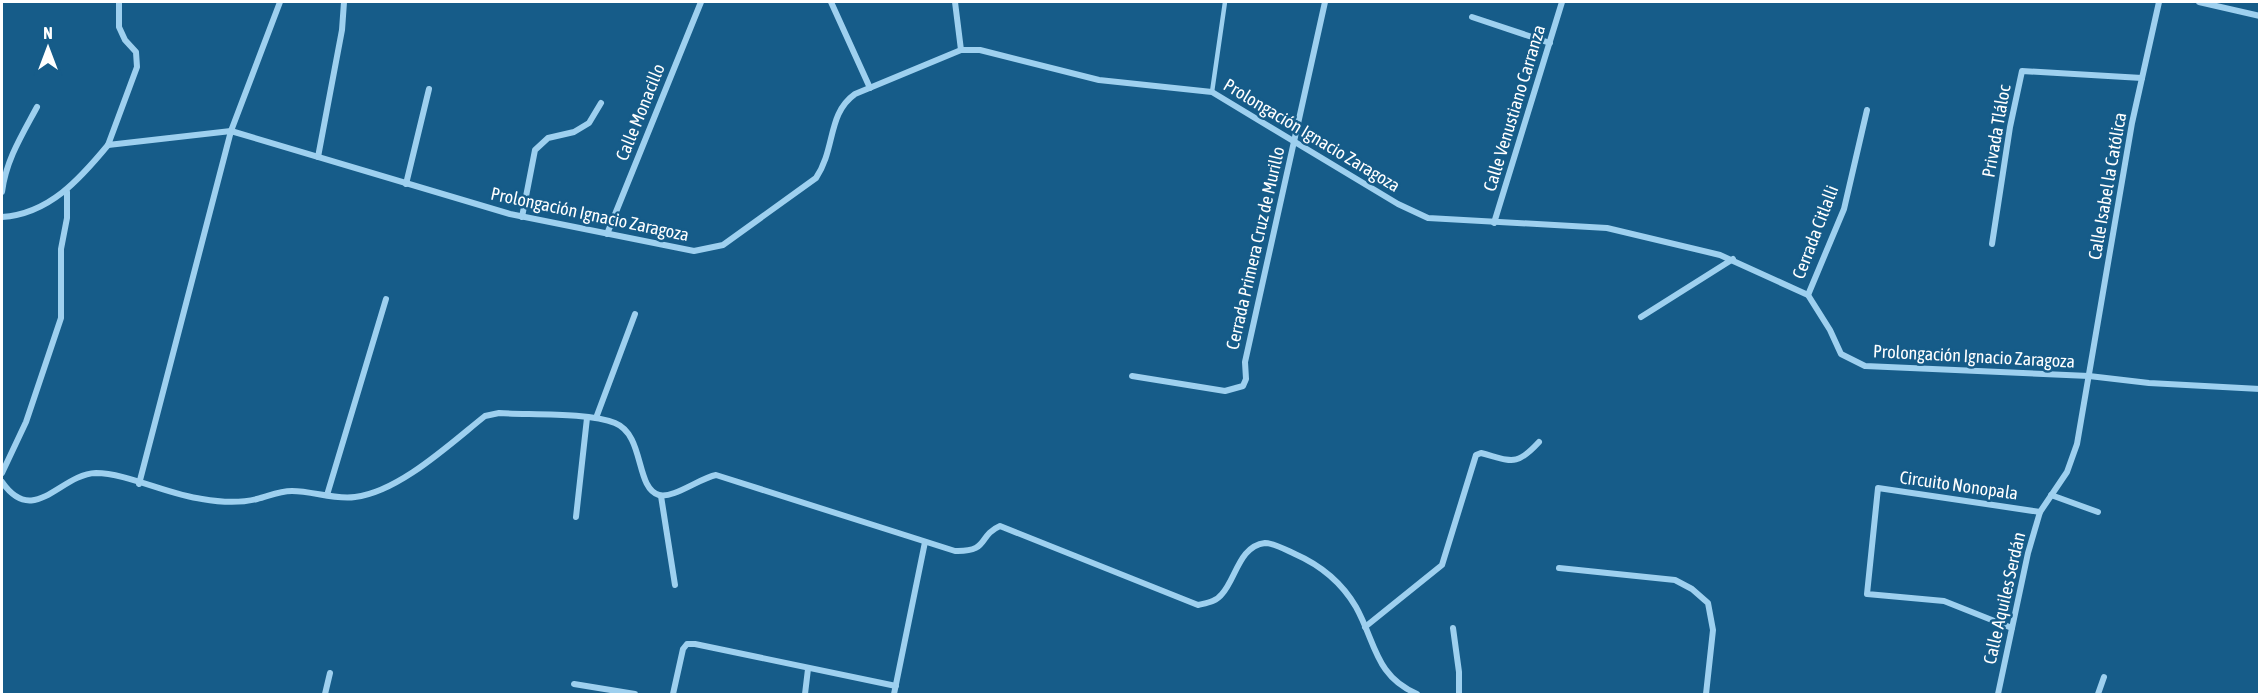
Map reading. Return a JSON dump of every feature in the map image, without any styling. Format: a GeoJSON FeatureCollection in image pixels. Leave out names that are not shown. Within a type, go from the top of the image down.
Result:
{"type":"FeatureCollection","features":[{"type":"Feature","properties":{"kind":"street"},"geometry":{"type":"LineString","coordinates":[[2,217],[38,207],[67,192],[108,145],[137,67],[136,52],[125,40],[119,27],[120,2]]}},
{"type":"Feature","properties":{"kind":"street"},"geometry":{"type":"LineString","coordinates":[[139,484],[231,131],[280,2]]}},
{"type":"Feature","properties":{"kind":"street"},"geometry":{"type":"LineString","coordinates":[[318,157],[342,30],[344,2]]}},
{"type":"Feature","properties":{"kind":"street","name":"Calle Monacillo"},"geometry":{"type":"LineString","coordinates":[[607,234],[701,2]]}},
{"type":"Feature","properties":{"kind":"street"},"geometry":{"type":"LineString","coordinates":[[831,2],[870,88]]}},
{"type":"Feature","properties":{"kind":"street"},"geometry":{"type":"LineString","coordinates":[[955,2],[961,50]]}},
{"type":"Feature","properties":{"kind":"street","name":"Cerrada Primera Cruz de Murillo"},"geometry":{"type":"LineString","coordinates":[[1132,376],[1235,390],[1243,386],[1246,379],[1245,362],[1325,2]]}},
{"type":"Feature","properties":{"kind":"street","name":"Calle Venustiano Carranza"},"geometry":{"type":"LineString","coordinates":[[1494,223],[1562,2]]}},
{"type":"Feature","properties":{"kind":"street","name":"Calle Isabel la Católica"},"geometry":{"type":"LineString","coordinates":[[2089,376],[2142,78],[2159,2]]}},
{"type":"Feature","properties":{"kind":"street"},"geometry":{"type":"LineString","coordinates":[[2199,2],[2259,16]]}},
{"type":"Feature","properties":{"kind":"street"},"geometry":{"type":"LineString","coordinates":[[1472,17],[1550,43]]}},
{"type":"Feature","properties":{"kind":"street","name":"Prolongación Ignacio Zaragoza"},"geometry":{"type":"LineString","coordinates":[[108,145],[231,131],[522,217],[694,251],[723,245],[816,178],[825,164],[836,117],[843,102],[855,93],[961,50],[980,50],[1099,80],[1212,92],[1398,204],[1428,218],[1607,228],[1733,260],[1808,295],[1830,330],[1841,354],[1865,366],[2089,376],[2150,383],[2259,389]]}},
{"type":"Feature","properties":{"kind":"street","name":"Privada Tláloc"},"geometry":{"type":"LineString","coordinates":[[1992,244],[2010,127],[2022,71],[2142,78]]}},
{"type":"Feature","properties":{"kind":"street"},"geometry":{"type":"LineString","coordinates":[[406,184],[429,89]]}},
{"type":"Feature","properties":{"kind":"street"},"geometry":{"type":"LineString","coordinates":[[522,217],[535,150],[548,138],[574,132],[589,123],[601,103]]}},
{"type":"Feature","properties":{"kind":"street"},"geometry":{"type":"LineString","coordinates":[[2,192],[4,174],[12,154],[37,107]]}},
{"type":"Feature","properties":{"kind":"street","name":"Cerrada Citlalli"},"geometry":{"type":"LineString","coordinates":[[1808,295],[1844,209],[1867,110]]}},
{"type":"Feature","properties":{"kind":"street"},"geometry":{"type":"LineString","coordinates":[[2,473],[26,422],[61,318],[61,249],[67,218],[67,192]]}},
{"type":"Feature","properties":{"kind":"street"},"geometry":{"type":"LineString","coordinates":[[1641,317],[1733,260]]}},
{"type":"Feature","properties":{"kind":"street"},"geometry":{"type":"LineString","coordinates":[[327,495],[386,299]]}},
{"type":"Feature","properties":{"kind":"street"},"geometry":{"type":"LineString","coordinates":[[596,418],[635,314]]}},
{"type":"Feature","properties":{"kind":"street","name":"Calle Aquiles Serdán"},"geometry":{"type":"LineString","coordinates":[[1998,694],[2028,553],[2040,512],[2067,472],[2077,444],[2089,376]]}},
{"type":"Feature","properties":{"kind":"street"},"geometry":{"type":"LineString","coordinates":[[2,482],[9,492],[21,499],[34,501],[50,495],[80,475],[108,474],[204,500],[255,500],[276,492],[292,491],[354,498],[370,494],[408,474],[485,416],[499,413],[596,418],[616,423],[626,431],[634,441],[646,481],[652,491],[661,496],[674,493],[705,477],[716,475],[955,551],[973,552],[984,543],[992,530],[1000,526],[1198,605],[1211,602],[1222,595],[1245,555],[1256,546],[1267,543],[1306,559],[1334,579],[1355,606],[1379,662],[1402,688],[1417,694]]}},
{"type":"Feature","properties":{"kind":"street"},"geometry":{"type":"LineString","coordinates":[[576,517],[586,418]]}},
{"type":"Feature","properties":{"kind":"street"},"geometry":{"type":"LineString","coordinates":[[1365,627],[1442,565],[1476,455],[1481,453],[1515,461],[1525,457],[1539,442]]}},
{"type":"Feature","properties":{"kind":"street","name":"Circuito Nonopala"},"geometry":{"type":"LineString","coordinates":[[2012,628],[1944,601],[1868,594],[1878,488],[2040,512]]}},
{"type":"Feature","properties":{"kind":"street"},"geometry":{"type":"LineString","coordinates":[[2051,495],[2098,513]]}},
{"type":"Feature","properties":{"kind":"street"},"geometry":{"type":"LineString","coordinates":[[661,496],[675,585]]}},
{"type":"Feature","properties":{"kind":"street"},"geometry":{"type":"LineString","coordinates":[[894,694],[926,542]]}},
{"type":"Feature","properties":{"kind":"street"},"geometry":{"type":"LineString","coordinates":[[1558,568],[1675,580],[1692,589],[1708,603],[1713,630],[1706,694]]}},
{"type":"Feature","properties":{"kind":"street"},"geometry":{"type":"LineString","coordinates":[[1454,628],[1459,694]]}},
{"type":"Feature","properties":{"kind":"street"},"geometry":{"type":"LineString","coordinates":[[673,694],[682,649],[687,644],[896,686]]}},
{"type":"Feature","properties":{"kind":"street"},"geometry":{"type":"LineString","coordinates":[[805,694],[808,669]]}},
{"type":"Feature","properties":{"kind":"street"},"geometry":{"type":"LineString","coordinates":[[325,694],[330,673]]}},
{"type":"Feature","properties":{"kind":"street"},"geometry":{"type":"LineString","coordinates":[[2098,694],[2104,676]]}},
{"type":"Feature","properties":{"kind":"street"},"geometry":{"type":"LineString","coordinates":[[574,684],[635,694]]}},
{"type":"Feature","properties":{"kind":"lane"},"geometry":{"type":"LineString","coordinates":[[1212,92],[1225,2]]}}]}
